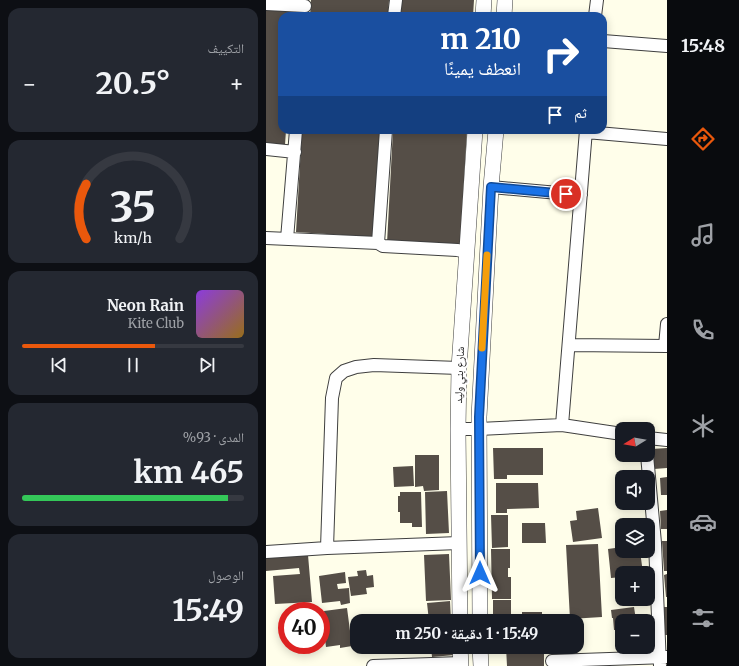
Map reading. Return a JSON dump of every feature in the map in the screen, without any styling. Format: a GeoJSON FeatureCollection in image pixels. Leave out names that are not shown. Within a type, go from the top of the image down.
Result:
{"type":"FeatureCollection","features":[{"type":"Feature","properties":{"kind":"street"},"geometry":{"type":"LineString","coordinates":[[394,12],[396,0]]}},
{"type":"Feature","properties":{"kind":"street"},"geometry":{"type":"LineString","coordinates":[[483,12],[484,0]]}},
{"type":"Feature","properties":{"kind":"street"},"geometry":{"type":"LineString","coordinates":[[504,12],[505,0]]}},
{"type":"Feature","properties":{"kind":"street"},"geometry":{"type":"LineString","coordinates":[[596,12],[597,0]]}},
{"type":"Feature","properties":{"kind":"street"},"geometry":{"type":"LineString","coordinates":[[266,4],[305,7]]}},
{"type":"Feature","properties":{"kind":"street"},"geometry":{"type":"LineString","coordinates":[[607,41],[667,46]]}},
{"type":"Feature","properties":{"kind":"street"},"geometry":{"type":"LineString","coordinates":[[607,133],[667,139]]}},
{"type":"Feature","properties":{"kind":"street"},"geometry":{"type":"LineString","coordinates":[[287,240],[296,134]]}},
{"type":"Feature","properties":{"kind":"street"},"geometry":{"type":"LineString","coordinates":[[378,243],[386,134]]}},
{"type":"Feature","properties":{"kind":"street","name":"شارع بني وليد"},"geometry":{"type":"LineString","coordinates":[[460,614],[458,429],[459,368],[475,134]]}},
{"type":"Feature","properties":{"kind":"street","name":"شارع بني وليد"},"geometry":{"type":"LineString","coordinates":[[480,614],[479,417],[491,187],[496,134]]}},
{"type":"Feature","properties":{"kind":"street"},"geometry":{"type":"LineString","coordinates":[[562,425],[586,134]]}},
{"type":"Feature","properties":{"kind":"street"},"geometry":{"type":"LineString","coordinates":[[266,149],[295,152]]}},
{"type":"Feature","properties":{"kind":"street"},"geometry":{"type":"LineString","coordinates":[[491,187],[581,195]]}},
{"type":"Feature","properties":{"kind":"street"},"geometry":{"type":"LineString","coordinates":[[266,238],[378,243],[383,246],[457,250],[467,252]]}},
{"type":"Feature","properties":{"kind":"street"},"geometry":{"type":"LineString","coordinates":[[569,345],[666,346],[667,324]]}},
{"type":"Feature","properties":{"kind":"street"},"geometry":{"type":"LineString","coordinates":[[327,548],[332,398],[336,378],[344,371],[356,367],[374,365],[459,368]]}},
{"type":"Feature","properties":{"kind":"street"},"geometry":{"type":"LineString","coordinates":[[458,429],[562,425],[615,433]]}},
{"type":"Feature","properties":{"kind":"street"},"geometry":{"type":"LineString","coordinates":[[655,439],[667,440]]}},
{"type":"Feature","properties":{"kind":"street"},"geometry":{"type":"LineString","coordinates":[[552,661],[662,660],[655,543],[648,462]]}},
{"type":"Feature","properties":{"kind":"street"},"geometry":{"type":"LineString","coordinates":[[266,552],[459,543]]}},
{"type":"Feature","properties":{"kind":"street"},"geometry":{"type":"LineString","coordinates":[[372,666],[461,664],[460,654]]}},
{"type":"Feature","properties":{"kind":"street"},"geometry":{"type":"LineString","coordinates":[[480,654],[480,666]]}},
{"type":"Feature","properties":{"kind":"building"},"geometry":{"type":"Polygon","coordinates":[[[311,0],[389,0],[388,12],[310,12],[311,0]]]}},
{"type":"Feature","properties":{"kind":"building"},"geometry":{"type":"Polygon","coordinates":[[[400,0],[474,0],[473,12],[399,12],[400,0]]]}},
{"type":"Feature","properties":{"kind":"building"},"geometry":{"type":"Polygon","coordinates":[[[266,9],[295,11],[278,12],[278,134],[286,134],[285,145],[266,143],[266,9]]]}},
{"type":"Feature","properties":{"kind":"building"},"geometry":{"type":"Polygon","coordinates":[[[302,134],[380,134],[373,237],[296,232],[302,134]]]}},
{"type":"Feature","properties":{"kind":"building"},"geometry":{"type":"Polygon","coordinates":[[[393,134],[467,134],[460,247],[387,243],[393,134]]]}},
{"type":"Feature","properties":{"kind":"building"},"geometry":{"type":"Polygon","coordinates":[[[493,448],[543,448],[543,475],[507,475],[507,479],[494,479],[493,448]]]}},
{"type":"Feature","properties":{"kind":"building"},"geometry":{"type":"Polygon","coordinates":[[[667,448],[667,468],[654,469],[655,449],[667,448]]]}},
{"type":"Feature","properties":{"kind":"building"},"geometry":{"type":"Polygon","coordinates":[[[415,455],[439,455],[439,490],[424,491],[423,486],[415,487],[415,455]]]}},
{"type":"Feature","properties":{"kind":"building"},"geometry":{"type":"Polygon","coordinates":[[[413,466],[414,486],[394,487],[393,467],[413,466]]]}},
{"type":"Feature","properties":{"kind":"building"},"geometry":{"type":"Polygon","coordinates":[[[667,477],[667,495],[661,495],[660,478],[667,477]]]}},
{"type":"Feature","properties":{"kind":"building"},"geometry":{"type":"Polygon","coordinates":[[[496,483],[538,483],[539,508],[507,509],[507,513],[496,513],[496,483]]]}},
{"type":"Feature","properties":{"kind":"building"},"geometry":{"type":"Polygon","coordinates":[[[447,491],[449,533],[426,534],[425,492],[447,491]]]}},
{"type":"Feature","properties":{"kind":"building"},"geometry":{"type":"Polygon","coordinates":[[[400,492],[421,492],[422,527],[412,527],[412,523],[400,523],[398,496],[400,496],[400,492]]]}},
{"type":"Feature","properties":{"kind":"building"},"geometry":{"type":"Polygon","coordinates":[[[598,508],[602,538],[573,542],[570,521],[577,520],[576,511],[598,508]]]}},
{"type":"Feature","properties":{"kind":"building"},"geometry":{"type":"Polygon","coordinates":[[[667,510],[667,529],[661,529],[660,511],[667,510]]]}},
{"type":"Feature","properties":{"kind":"building"},"geometry":{"type":"Polygon","coordinates":[[[491,515],[508,515],[508,547],[492,548],[491,515]]]}},
{"type":"Feature","properties":{"kind":"building"},"geometry":{"type":"Polygon","coordinates":[[[522,523],[545,523],[546,543],[522,543],[522,523]]]}},
{"type":"Feature","properties":{"kind":"building"},"geometry":{"type":"Polygon","coordinates":[[[662,541],[667,541],[667,571],[664,571],[662,541]]]}},
{"type":"Feature","properties":{"kind":"building"},"geometry":{"type":"Polygon","coordinates":[[[598,544],[602,617],[584,618],[584,614],[570,614],[566,545],[598,544]]]}},
{"type":"Feature","properties":{"kind":"building"},"geometry":{"type":"Polygon","coordinates":[[[615,548],[615,558],[641,558],[642,566],[615,566],[615,578],[611,578],[608,549],[615,548]]]}},
{"type":"Feature","properties":{"kind":"building"},"geometry":{"type":"Polygon","coordinates":[[[491,549],[510,549],[510,568],[508,568],[508,577],[511,577],[511,599],[492,599],[491,549]]]}},
{"type":"Feature","properties":{"kind":"building"},"geometry":{"type":"Polygon","coordinates":[[[449,554],[451,600],[426,601],[424,555],[449,554]]]}},
{"type":"Feature","properties":{"kind":"building"},"geometry":{"type":"Polygon","coordinates":[[[308,555],[312,602],[278,602],[278,604],[275,604],[273,576],[300,574],[299,568],[266,571],[266,558],[308,555]]]}},
{"type":"Feature","properties":{"kind":"building"},"geometry":{"type":"Polygon","coordinates":[[[366,570],[367,576],[373,575],[374,587],[366,588],[367,594],[351,596],[348,577],[358,576],[357,571],[366,570]]]}},
{"type":"Feature","properties":{"kind":"building"},"geometry":{"type":"Polygon","coordinates":[[[345,572],[346,583],[337,584],[338,589],[349,588],[350,603],[341,605],[340,601],[322,602],[319,576],[345,572]]]}},
{"type":"Feature","properties":{"kind":"building"},"geometry":{"type":"Polygon","coordinates":[[[667,574],[667,597],[666,597],[664,575],[667,574]]]}},
{"type":"Feature","properties":{"kind":"building"},"geometry":{"type":"Polygon","coordinates":[[[493,600],[511,600],[511,614],[493,614],[493,600]]]}},
{"type":"Feature","properties":{"kind":"building"},"geometry":{"type":"Polygon","coordinates":[[[450,601],[451,614],[428,614],[427,603],[450,601]]]}},
{"type":"Feature","properties":{"kind":"building"},"geometry":{"type":"Polygon","coordinates":[[[634,607],[635,614],[615,614],[614,630],[611,610],[634,607]]]}},
{"type":"Feature","properties":{"kind":"building"},"geometry":{"type":"Polygon","coordinates":[[[662,607],[667,607],[667,635],[665,635],[662,607]]]}},
{"type":"Feature","properties":{"kind":"building"},"geometry":{"type":"Polygon","coordinates":[[[347,608],[350,631],[350,646],[340,648],[340,645],[330,646],[330,610],[347,608]]]}},
{"type":"Feature","properties":{"kind":"building"},"geometry":{"type":"Polygon","coordinates":[[[522,612],[542,612],[542,614],[522,614],[522,612]]]}},
{"type":"Feature","properties":{"kind":"building"},"geometry":{"type":"Polygon","coordinates":[[[432,654],[454,654],[454,655],[432,657],[432,654]]]}},
{"type":"Feature","properties":{"kind":"building"},"geometry":{"type":"Polygon","coordinates":[[[506,654],[544,654],[544,666],[507,666],[506,654]]]}},
{"type":"Feature","properties":{"kind":"slow traffic"},"geometry":{"type":"LineString","coordinates":[[482,348],[487,255]]}},
{"type":"Feature","properties":{"kind":"route"},"geometry":{"type":"LineString","coordinates":[[480,573],[479,417],[491,187],[566,194]]}}]}
